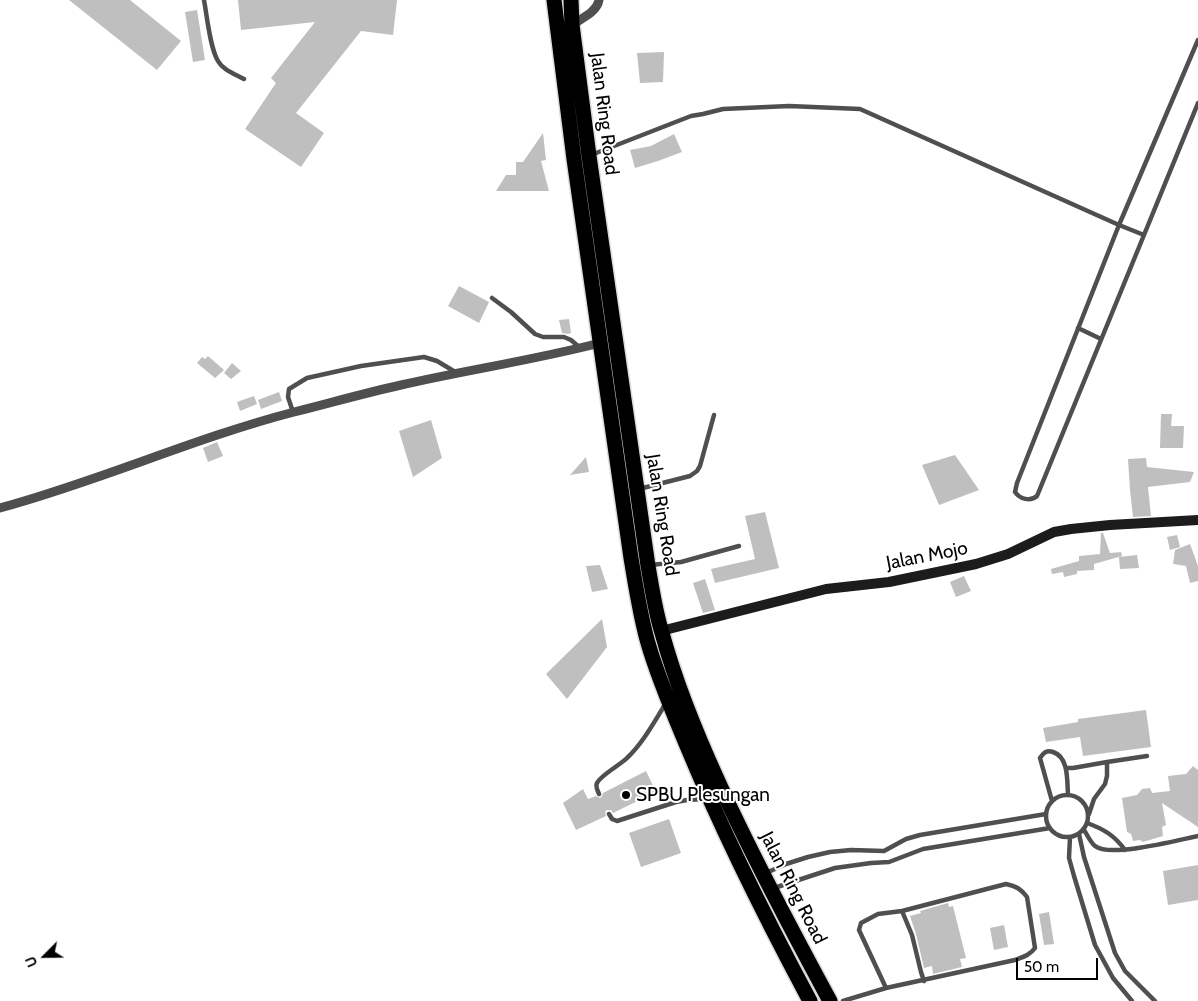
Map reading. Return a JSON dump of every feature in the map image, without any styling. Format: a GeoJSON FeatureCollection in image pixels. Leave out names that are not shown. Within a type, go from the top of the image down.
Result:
{"type":"FeatureCollection","features":[{"type":"Feature","properties":{"kind":"highway","name":"Jalan Ring Road"},"geometry":{"type":"LineString","coordinates":[[554,0],[574,159],[631,558],[648,644],[668,700],[709,799],[764,916],[810,1001]]}},
{"type":"Feature","properties":{"kind":"highway","name":"Jalan Ring Road"},"geometry":{"type":"LineString","coordinates":[[570,0],[588,156],[648,566],[661,631],[696,731],[727,802],[762,875],[830,1001]]}},
{"type":"Feature","properties":{"kind":"highway"},"geometry":{"type":"LineString","coordinates":[[764,916],[779,907]]}},
{"type":"Feature","properties":{"kind":"street"},"geometry":{"type":"LineString","coordinates":[[572,25],[594,10],[599,0]]}},
{"type":"Feature","properties":{"kind":"street"},"geometry":{"type":"LineString","coordinates":[[0,508],[60,490],[191,444],[293,412],[400,385],[600,343]]}},
{"type":"Feature","properties":{"kind":"street","name":"Jalan Mojo"},"geometry":{"type":"LineString","coordinates":[[661,631],[826,588],[889,582],[976,564],[1008,554],[1054,532],[1063,530],[1110,525],[1198,520]]}},
{"type":"Feature","properties":{"kind":"lane"},"geometry":{"type":"LineString","coordinates":[[204,0],[213,48],[219,62],[228,71],[244,78]]}},
{"type":"Feature","properties":{"kind":"lane"},"geometry":{"type":"LineString","coordinates":[[1198,40],[1119,225],[1017,483],[1015,492],[1028,500],[1033,500],[1037,496],[1198,102]]}},
{"type":"Feature","properties":{"kind":"lane"},"geometry":{"type":"LineString","coordinates":[[588,156],[692,116],[723,109],[790,106],[860,109],[1144,235]]}},
{"type":"Feature","properties":{"kind":"lane"},"geometry":{"type":"LineString","coordinates":[[492,298],[535,334],[543,337],[564,337],[580,348]]}},
{"type":"Feature","properties":{"kind":"lane"},"geometry":{"type":"LineString","coordinates":[[1078,328],[1102,338]]}},
{"type":"Feature","properties":{"kind":"lane"},"geometry":{"type":"LineString","coordinates":[[293,412],[288,396],[289,389],[307,378],[361,366],[424,357],[437,361],[459,374]]}},
{"type":"Feature","properties":{"kind":"lane"},"geometry":{"type":"LineString","coordinates":[[638,489],[690,476],[697,471],[714,415]]}},
{"type":"Feature","properties":{"kind":"lane"},"geometry":{"type":"LineString","coordinates":[[648,566],[682,562],[739,546]]}},
{"type":"Feature","properties":{"kind":"lane"},"geometry":{"type":"LineString","coordinates":[[599,794],[596,787],[597,783],[627,758],[640,743],[668,700]]}},
{"type":"Feature","properties":{"kind":"lane"},"geometry":{"type":"LineString","coordinates":[[1052,802],[1040,758],[1046,751],[1050,750],[1058,753],[1062,759],[1066,768],[1068,795]]}},
{"type":"Feature","properties":{"kind":"lane"},"geometry":{"type":"LineString","coordinates":[[1066,768],[1147,756]]}},
{"type":"Feature","properties":{"kind":"lane"},"geometry":{"type":"LineString","coordinates":[[1088,815],[1094,798],[1105,784],[1107,762]]}},
{"type":"Feature","properties":{"kind":"lane"},"geometry":{"type":"LineString","coordinates":[[1068,795],[1082,801],[1086,807],[1088,823],[1079,834],[1062,837],[1055,834],[1050,828],[1046,821],[1046,814],[1052,802],[1059,796],[1068,795]]}},
{"type":"Feature","properties":{"kind":"lane"},"geometry":{"type":"LineString","coordinates":[[609,814],[612,819],[617,821],[676,802],[709,799]]}},
{"type":"Feature","properties":{"kind":"lane"},"geometry":{"type":"LineString","coordinates":[[762,875],[808,857],[851,850],[884,851],[920,835],[1046,814]]}},
{"type":"Feature","properties":{"kind":"lane"},"geometry":{"type":"LineString","coordinates":[[1088,823],[1112,835],[1125,850]]}},
{"type":"Feature","properties":{"kind":"lane"},"geometry":{"type":"LineString","coordinates":[[770,890],[835,868],[889,862],[923,849],[1050,828]]}},
{"type":"Feature","properties":{"kind":"lane"},"geometry":{"type":"LineString","coordinates":[[1084,830],[1094,846],[1103,849],[1125,850],[1198,836]]}},
{"type":"Feature","properties":{"kind":"lane"},"geometry":{"type":"LineString","coordinates":[[1079,834],[1084,857],[1115,953],[1125,971],[1155,1001]]}},
{"type":"Feature","properties":{"kind":"lane"},"geometry":{"type":"LineString","coordinates":[[1070,837],[1069,858],[1095,945],[1112,978],[1132,1001]]}},
{"type":"Feature","properties":{"kind":"lane"},"geometry":{"type":"LineString","coordinates":[[843,1001],[886,988],[924,981],[1027,956],[1034,948],[1027,897],[1022,890],[1006,884],[902,910],[878,914],[861,923],[859,930],[886,988]]}},
{"type":"Feature","properties":{"kind":"lane"},"geometry":{"type":"LineString","coordinates":[[902,910],[912,935],[924,981]]}},
{"type":"Feature","properties":{"kind":"building"},"geometry":{"type":"Polygon","coordinates":[[[69,0],[130,0],[181,41],[157,70],[69,0]]]}},
{"type":"Feature","properties":{"kind":"building"},"geometry":{"type":"Polygon","coordinates":[[[238,0],[397,0],[393,35],[361,31],[296,113],[324,133],[301,167],[245,129],[276,83],[271,78],[315,22],[241,30],[238,0]]]}},
{"type":"Feature","properties":{"kind":"building"},"geometry":{"type":"Polygon","coordinates":[[[197,10],[205,60],[193,62],[185,12],[197,10]]]}},
{"type":"Feature","properties":{"kind":"building"},"geometry":{"type":"Polygon","coordinates":[[[664,52],[663,82],[640,83],[637,53],[664,52]]]}},
{"type":"Feature","properties":{"kind":"building"},"geometry":{"type":"Polygon","coordinates":[[[543,133],[546,160],[541,161],[549,191],[496,191],[506,175],[516,175],[516,162],[523,162],[543,133]]]}},
{"type":"Feature","properties":{"kind":"building"},"geometry":{"type":"Polygon","coordinates":[[[674,134],[682,152],[635,168],[630,150],[651,146],[674,134]]]}},
{"type":"Feature","properties":{"kind":"building"},"geometry":{"type":"Polygon","coordinates":[[[459,286],[489,302],[479,323],[448,306],[459,286]]]}},
{"type":"Feature","properties":{"kind":"building"},"geometry":{"type":"Polygon","coordinates":[[[569,319],[571,333],[562,333],[559,320],[569,319]]]}},
{"type":"Feature","properties":{"kind":"building"},"geometry":{"type":"Polygon","coordinates":[[[208,356],[224,370],[215,378],[197,363],[202,357],[205,359],[208,356]]]}},
{"type":"Feature","properties":{"kind":"building"},"geometry":{"type":"Polygon","coordinates":[[[232,363],[241,371],[231,379],[224,373],[232,363]]]}},
{"type":"Feature","properties":{"kind":"building"},"geometry":{"type":"Polygon","coordinates":[[[279,392],[282,401],[261,409],[258,400],[279,392]]]}},
{"type":"Feature","properties":{"kind":"building"},"geometry":{"type":"Polygon","coordinates":[[[254,396],[257,404],[240,411],[237,402],[254,396]]]}},
{"type":"Feature","properties":{"kind":"building"},"geometry":{"type":"Polygon","coordinates":[[[1161,414],[1172,414],[1171,426],[1184,426],[1183,448],[1160,448],[1161,414]]]}},
{"type":"Feature","properties":{"kind":"building"},"geometry":{"type":"Polygon","coordinates":[[[431,420],[442,458],[413,477],[399,431],[431,420]]]}},
{"type":"Feature","properties":{"kind":"building"},"geometry":{"type":"Polygon","coordinates":[[[217,442],[223,456],[208,462],[203,448],[217,442]]]}},
{"type":"Feature","properties":{"kind":"building"},"geometry":{"type":"Polygon","coordinates":[[[955,455],[979,490],[939,505],[922,465],[955,455]]]}},
{"type":"Feature","properties":{"kind":"building"},"geometry":{"type":"Polygon","coordinates":[[[586,457],[589,472],[570,475],[586,457]]]}},
{"type":"Feature","properties":{"kind":"building"},"geometry":{"type":"Polygon","coordinates":[[[1146,458],[1147,467],[1194,472],[1190,482],[1148,487],[1151,516],[1133,517],[1128,459],[1146,458]]]}},
{"type":"Feature","properties":{"kind":"building"},"geometry":{"type":"Polygon","coordinates":[[[765,512],[779,568],[715,583],[711,569],[755,559],[745,516],[765,512]]]}},
{"type":"Feature","properties":{"kind":"building"},"geometry":{"type":"Polygon","coordinates":[[[1101,533],[1103,533],[1110,553],[1121,552],[1122,556],[1094,564],[1094,570],[1077,571],[1077,574],[1064,577],[1063,572],[1052,574],[1051,569],[1079,561],[1079,556],[1100,554],[1101,533]]]}},
{"type":"Feature","properties":{"kind":"building"},"geometry":{"type":"Polygon","coordinates":[[[1177,535],[1180,547],[1170,550],[1167,537],[1177,535]]]}},
{"type":"Feature","properties":{"kind":"building"},"geometry":{"type":"Polygon","coordinates":[[[1190,544],[1198,566],[1198,581],[1190,583],[1186,566],[1173,564],[1175,550],[1190,544]]]}},
{"type":"Feature","properties":{"kind":"building"},"geometry":{"type":"Polygon","coordinates":[[[1137,555],[1139,568],[1120,569],[1119,557],[1137,555]]]}},
{"type":"Feature","properties":{"kind":"building"},"geometry":{"type":"Polygon","coordinates":[[[600,565],[608,589],[592,592],[586,566],[600,565]]]}},
{"type":"Feature","properties":{"kind":"building"},"geometry":{"type":"Polygon","coordinates":[[[964,576],[971,591],[956,597],[950,582],[964,576]]]}},
{"type":"Feature","properties":{"kind":"building"},"geometry":{"type":"Polygon","coordinates":[[[705,579],[715,610],[703,613],[693,583],[705,579]]]}},
{"type":"Feature","properties":{"kind":"building"},"geometry":{"type":"Polygon","coordinates":[[[602,619],[607,647],[567,699],[546,674],[602,619]]]}},
{"type":"Feature","properties":{"kind":"building"},"geometry":{"type":"Polygon","coordinates":[[[1146,710],[1151,747],[1083,756],[1080,737],[1046,742],[1043,728],[1078,722],[1078,719],[1146,710]]]}},
{"type":"Feature","properties":{"kind":"building"},"geometry":{"type":"Polygon","coordinates":[[[1193,766],[1198,770],[1198,827],[1162,803],[1166,825],[1162,827],[1163,836],[1143,842],[1140,840],[1133,841],[1131,834],[1127,832],[1122,798],[1137,795],[1142,789],[1150,788],[1152,793],[1170,791],[1168,776],[1186,774],[1193,766]]]}},
{"type":"Feature","properties":{"kind":"building"},"geometry":{"type":"Polygon","coordinates":[[[646,771],[656,792],[613,813],[611,810],[607,810],[605,812],[606,816],[576,830],[563,803],[583,789],[588,799],[596,796],[600,798],[603,793],[646,771]]]}},
{"type":"Feature","properties":{"kind":"building"},"geometry":{"type":"Polygon","coordinates":[[[669,819],[681,853],[641,867],[629,833],[669,819]]]}},
{"type":"Feature","properties":{"kind":"building"},"geometry":{"type":"Polygon","coordinates":[[[1198,865],[1198,900],[1168,905],[1163,871],[1198,865]]]}},
{"type":"Feature","properties":{"kind":"building"},"geometry":{"type":"Polygon","coordinates":[[[948,903],[949,907],[953,906],[966,958],[960,959],[962,967],[933,974],[932,966],[924,968],[910,916],[948,903]]]}},
{"type":"Feature","properties":{"kind":"building"},"geometry":{"type":"Polygon","coordinates":[[[1049,912],[1054,944],[1044,945],[1039,914],[1049,912]]]}},
{"type":"Feature","properties":{"kind":"building"},"geometry":{"type":"Polygon","coordinates":[[[1004,925],[1008,947],[994,950],[990,928],[1004,925]]]}},
{"type":"Feature","properties":{"kind":"place","name":"SPBU Plesungan"},"geometry":{"type":"Point","coordinates":[626,795]}}]}
